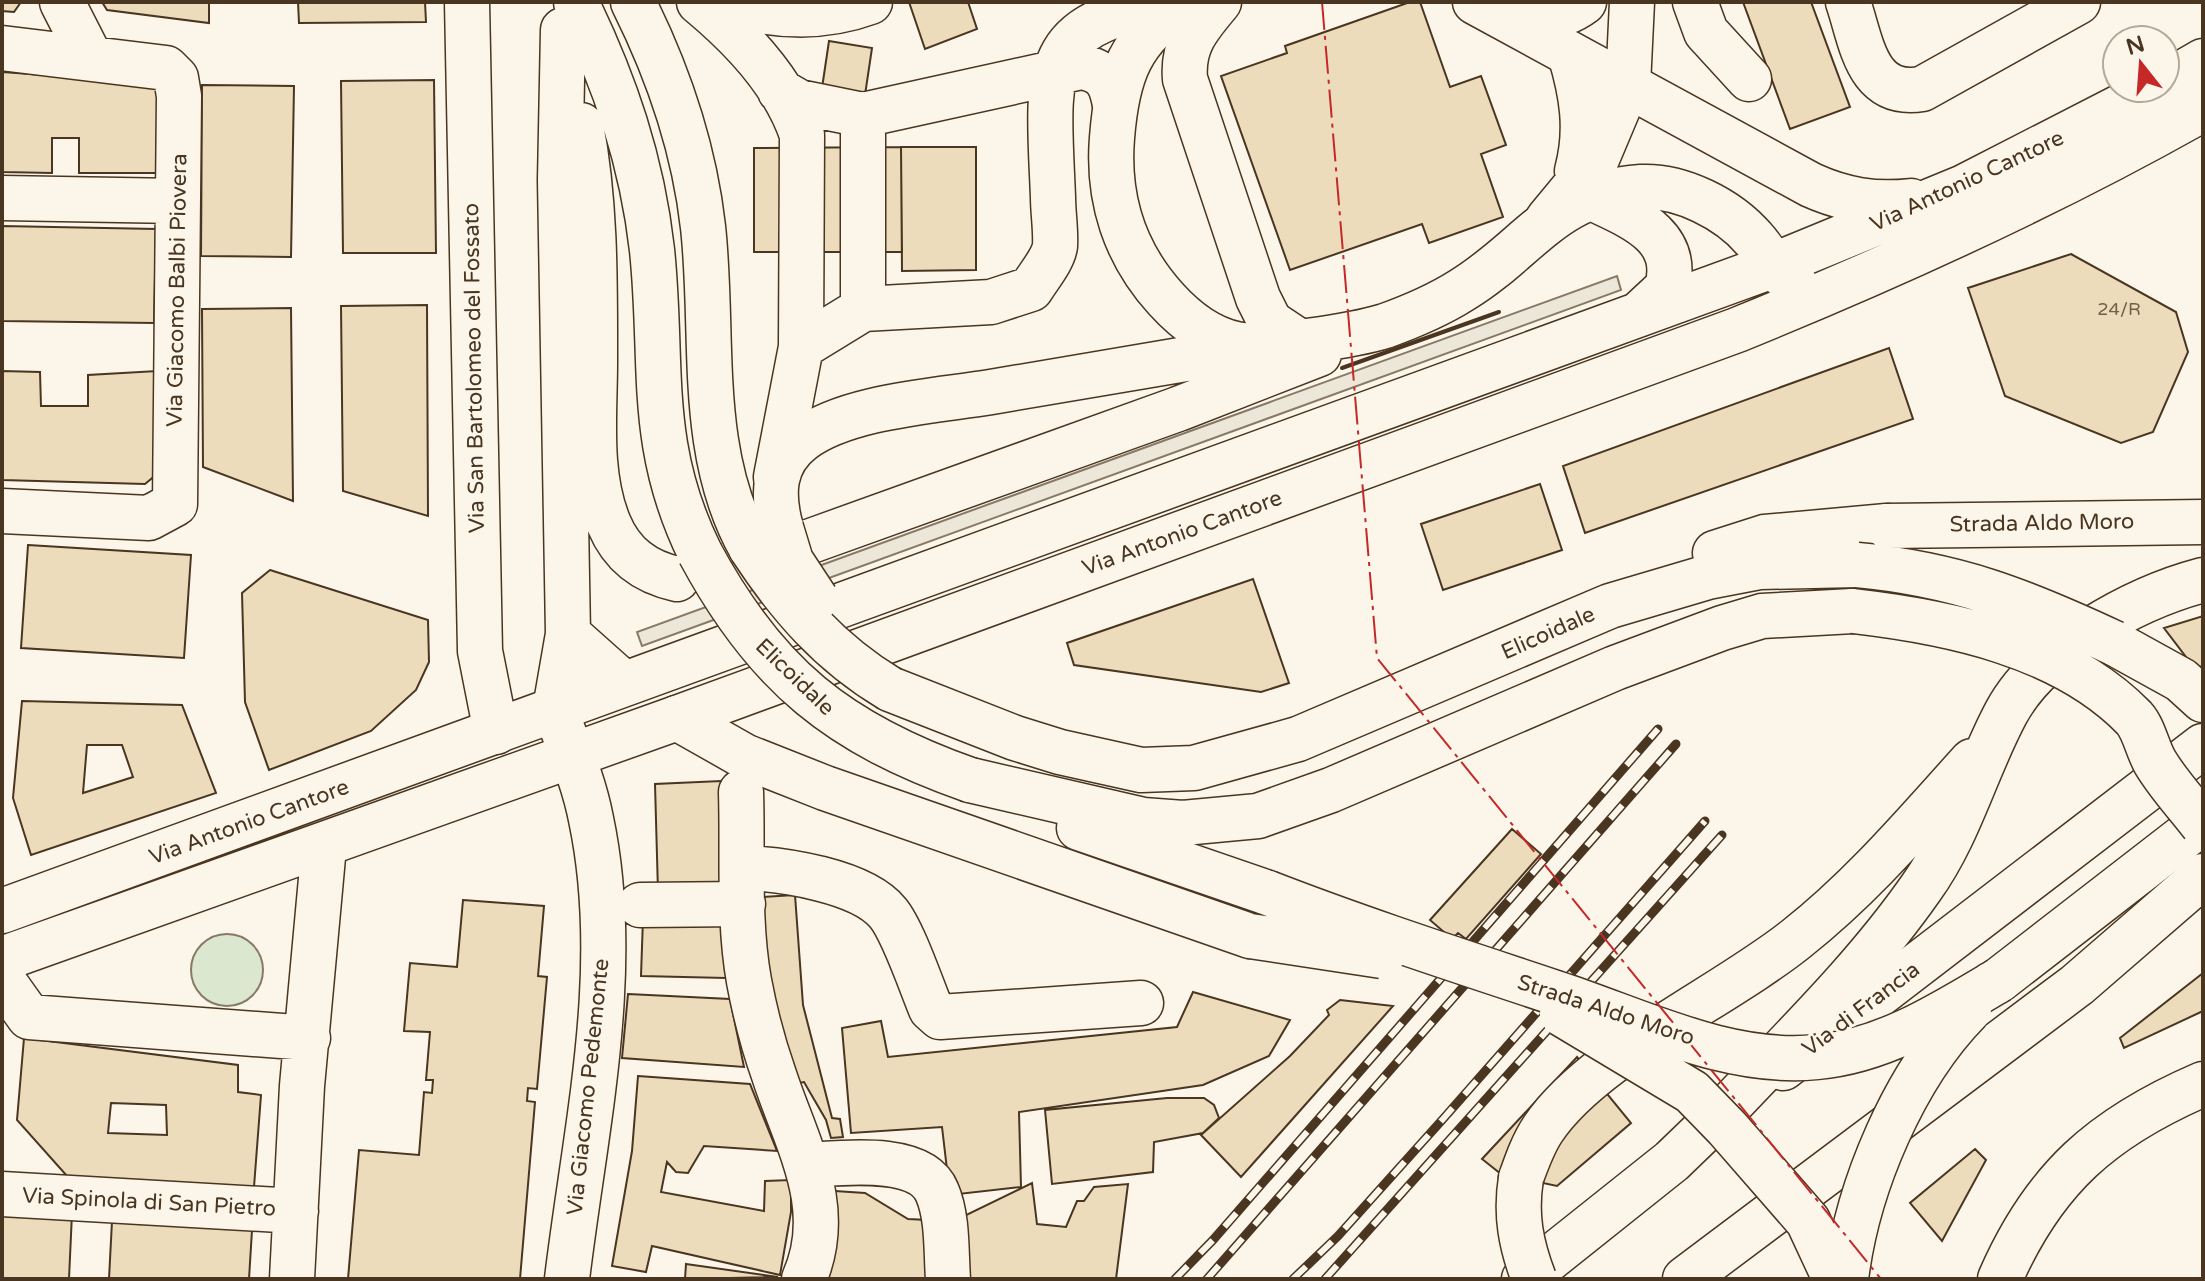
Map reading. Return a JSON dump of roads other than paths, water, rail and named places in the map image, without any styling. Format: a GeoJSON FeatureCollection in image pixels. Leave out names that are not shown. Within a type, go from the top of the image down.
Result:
{"type":"FeatureCollection","features":[{"type":"Feature","properties":{"kind":"main road"},"geometry":{"type":"LineString","coordinates":[[62,2],[90,57]]}},
{"type":"Feature","properties":{"kind":"main road","name":"Via San Bartolomeo del Fossato"},"geometry":{"type":"LineString","coordinates":[[467,2],[480,651],[496,732]]}},
{"type":"Feature","properties":{"kind":"main road","name":"Elicoidale"},"geometry":{"type":"LineString","coordinates":[[633,2],[667,75],[691,152],[707,267],[717,458],[737,524],[781,539],[797,614],[857,669],[890,689],[1060,752],[1141,770],[1194,768],[1298,739],[1597,612],[1708,577],[1760,567],[1857,565],[1917,571],[2004,594],[2149,660],[2181,680],[2203,700]]}},
{"type":"Feature","properties":{"kind":"main road"},"geometry":{"type":"LineString","coordinates":[[699,2],[738,37],[780,91],[797,118],[802,135],[801,347],[776,477],[775,495],[781,539],[1262,378],[1461,292],[1571,203],[1596,161],[1628,85],[1632,2]]}},
{"type":"Feature","properties":{"kind":"main road"},"geometry":{"type":"LineString","coordinates":[[723,2],[808,17],[848,10],[870,2]]}},
{"type":"Feature","properties":{"kind":"main road"},"geometry":{"type":"LineString","coordinates":[[801,347],[863,309],[991,302],[1031,289],[1055,249],[1049,107],[1053,72],[1060,53],[1074,38],[1092,27],[1150,6],[1184,2]]}},
{"type":"Feature","properties":{"kind":"main road"},"geometry":{"type":"LineString","coordinates":[[1184,2],[1139,42],[1126,62],[1115,105],[1111,157],[1114,200],[1135,256],[1150,281],[1191,323],[1218,338],[1280,343]]}},
{"type":"Feature","properties":{"kind":"main road"},"geometry":{"type":"LineString","coordinates":[[1219,2],[1193,33],[1183,57],[1185,79],[1258,298],[1280,343]]}},
{"type":"Feature","properties":{"kind":"main road"},"geometry":{"type":"LineString","coordinates":[[1487,8],[1532,20],[1547,18],[1584,2]]}},
{"type":"Feature","properties":{"kind":"main road"},"geometry":{"type":"LineString","coordinates":[[1695,2],[1706,32],[1749,79]]}},
{"type":"Feature","properties":{"kind":"main road"},"geometry":{"type":"LineString","coordinates":[[1848,2],[1874,74],[1895,89],[1908,91],[1922,89],[2078,2]]}},
{"type":"Feature","properties":{"kind":"main road"},"geometry":{"type":"LineString","coordinates":[[1487,8],[1837,197],[1892,203],[1921,200],[1964,187]]}},
{"type":"Feature","properties":{"kind":"main road"},"geometry":{"type":"LineString","coordinates":[[566,11],[593,203],[595,458],[601,495],[609,524],[628,555],[644,567],[688,566]]}},
{"type":"Feature","properties":{"kind":"main road"},"geometry":{"type":"LineString","coordinates":[[555,709],[568,634],[560,180],[566,11]]}},
{"type":"Feature","properties":{"kind":"main road","name":"Elicoidale"},"geometry":{"type":"LineString","coordinates":[[566,11],[612,79],[638,161],[652,252],[661,430],[688,566],[824,709],[891,749],[970,780]]}},
{"type":"Feature","properties":{"kind":"main road","name":"Via Giacomo Balbi Piovera"},"geometry":{"type":"LineString","coordinates":[[2,48],[166,68],[176,78],[179,96],[175,504],[149,518],[2,511]]}},
{"type":"Feature","properties":{"kind":"main road"},"geometry":{"type":"LineString","coordinates":[[1570,54],[1579,83],[1585,143],[1571,203]]}},
{"type":"Feature","properties":{"kind":"main road"},"geometry":{"type":"LineString","coordinates":[[2181,74],[2203,61]]}},
{"type":"Feature","properties":{"kind":"main road"},"geometry":{"type":"LineString","coordinates":[[780,91],[799,102],[863,115],[1081,67],[1096,69],[1106,77],[1115,105]]}},
{"type":"Feature","properties":{"kind":"main road","name":"Via Antonio Cantore"},"geometry":{"type":"LineString","coordinates":[[5,902],[496,732],[623,683],[1772,266],[1964,187],[2126,104]]}},
{"type":"Feature","properties":{"kind":"main road","name":"Via Antonio Cantore"},"geometry":{"type":"LineString","coordinates":[[2,959],[324,846],[1737,330],[1850,284],[2100,166],[2203,109]]}},
{"type":"Feature","properties":{"kind":"main road"},"geometry":{"type":"LineString","coordinates":[[863,115],[863,309]]}},
{"type":"Feature","properties":{"kind":"main road"},"geometry":{"type":"LineString","coordinates":[[1571,203],[1643,187],[1693,197],[1735,221],[1754,239],[1772,266]]}},
{"type":"Feature","properties":{"kind":"main road"},"geometry":{"type":"LineString","coordinates":[[2,198],[178,201]]}},
{"type":"Feature","properties":{"kind":"main road"},"geometry":{"type":"LineString","coordinates":[[1571,203],[1639,220],[1654,232],[1670,259],[1667,288],[1638,315]]}},
{"type":"Feature","properties":{"kind":"main road","name":"Via Antonio Cantore"},"geometry":{"type":"LineString","coordinates":[[1772,266],[1786,278],[1804,286],[1822,288],[1850,284]]}},
{"type":"Feature","properties":{"kind":"main road"},"geometry":{"type":"LineString","coordinates":[[776,477],[786,457],[801,441],[823,427],[850,419],[1384,326]]}},
{"type":"Feature","properties":{"kind":"main road","name":"Strada Aldo Moro"},"geometry":{"type":"LineString","coordinates":[[1597,612],[1683,566],[1725,549],[1810,530],[1887,526],[2203,522]]}},
{"type":"Feature","properties":{"kind":"main road"},"geometry":{"type":"LineString","coordinates":[[1728,1107],[1850,976],[1921,888],[1946,851],[1995,735],[2023,687],[2041,669],[2124,610],[2186,585]]}},
{"type":"Feature","properties":{"kind":"main road"},"geometry":{"type":"LineString","coordinates":[[970,780],[1143,820],[1183,823],[1258,816],[1331,790],[1615,668],[1762,616],[1853,611],[1960,628],[2009,642],[2101,691],[2136,720],[2155,762],[2203,824]]}},
{"type":"Feature","properties":{"kind":"main road"},"geometry":{"type":"LineString","coordinates":[[568,634],[623,683],[677,718],[744,756],[825,788],[1250,936],[1493,972],[1692,1092],[1735,1136],[1808,1221],[1840,1279]]}},
{"type":"Feature","properties":{"kind":"main road","name":"Via Giacomo Pedemonte"},"geometry":{"type":"LineString","coordinates":[[555,709],[591,818],[602,952],[592,1086],[567,1279]]}},
{"type":"Feature","properties":{"kind":"main road"},"geometry":{"type":"LineString","coordinates":[[496,732],[512,777]]}},
{"type":"Feature","properties":{"kind":"main road"},"geometry":{"type":"LineString","coordinates":[[1534,1279],[1523,1250],[1516,1208],[1521,1178],[1544,1128],[1567,1100],[1594,1078],[1796,939],[1875,868],[1995,735]]}},
{"type":"Feature","properties":{"kind":"main road","name":"Via di Francia"},"geometry":{"type":"LineString","coordinates":[[1524,1279],[1672,1161],[1728,1107],[1826,1037],[2203,746]]}},
{"type":"Feature","properties":{"kind":"main road","name":"Strada Aldo Moro"},"geometry":{"type":"LineString","coordinates":[[970,780],[1106,839],[1698,1041],[1777,1059],[1849,1052],[1926,1024],[1999,980],[2203,824]]}},
{"type":"Feature","properties":{"kind":"main road"},"geometry":{"type":"LineString","coordinates":[[741,792],[748,978],[760,1032],[809,1165],[816,1205],[816,1233],[804,1279]]}},
{"type":"Feature","properties":{"kind":"main road"},"geometry":{"type":"LineString","coordinates":[[292,1279],[324,846]]}},
{"type":"Feature","properties":{"kind":"main road"},"geometry":{"type":"LineString","coordinates":[[640,905],[743,886],[769,869],[866,893],[889,914],[931,1009],[940,1017],[1141,1003]]}},
{"type":"Feature","properties":{"kind":"main road"},"geometry":{"type":"LineString","coordinates":[[1685,1279],[2077,985],[2203,876]]}},
{"type":"Feature","properties":{"kind":"main road"},"geometry":{"type":"LineString","coordinates":[[2,979],[29,1017],[308,1038]]}},
{"type":"Feature","properties":{"kind":"main road"},"geometry":{"type":"LineString","coordinates":[[1840,1279],[1857,1218],[1905,1099],[1941,1039],[1999,980]]}},
{"type":"Feature","properties":{"kind":"main road"},"geometry":{"type":"LineString","coordinates":[[2000,1279],[2034,1211],[2091,1149],[2126,1123],[2203,1084]]}},
{"type":"Feature","properties":{"kind":"main road"},"geometry":{"type":"LineString","coordinates":[[1840,1279],[1856,1152]]}},
{"type":"Feature","properties":{"kind":"main road"},"geometry":{"type":"LineString","coordinates":[[809,1165],[891,1165],[907,1169],[932,1183],[940,1203],[948,1279]]}},
{"type":"Feature","properties":{"kind":"main road","name":"Via Spinola di San Pietro"},"geometry":{"type":"LineString","coordinates":[[2,1194],[296,1211]]}},
{"type":"Feature","properties":{"kind":"railway"},"geometry":{"type":"LineString","coordinates":[[1175,1279],[1213,1240],[1658,729]]}},
{"type":"Feature","properties":{"kind":"railway"},"geometry":{"type":"LineString","coordinates":[[1207,1279],[1676,744]]}},
{"type":"Feature","properties":{"kind":"railway"},"geometry":{"type":"LineString","coordinates":[[1293,1279],[1338,1236],[1705,821]]}},
{"type":"Feature","properties":{"kind":"railway"},"geometry":{"type":"LineString","coordinates":[[1325,1279],[1722,835]]}}]}
